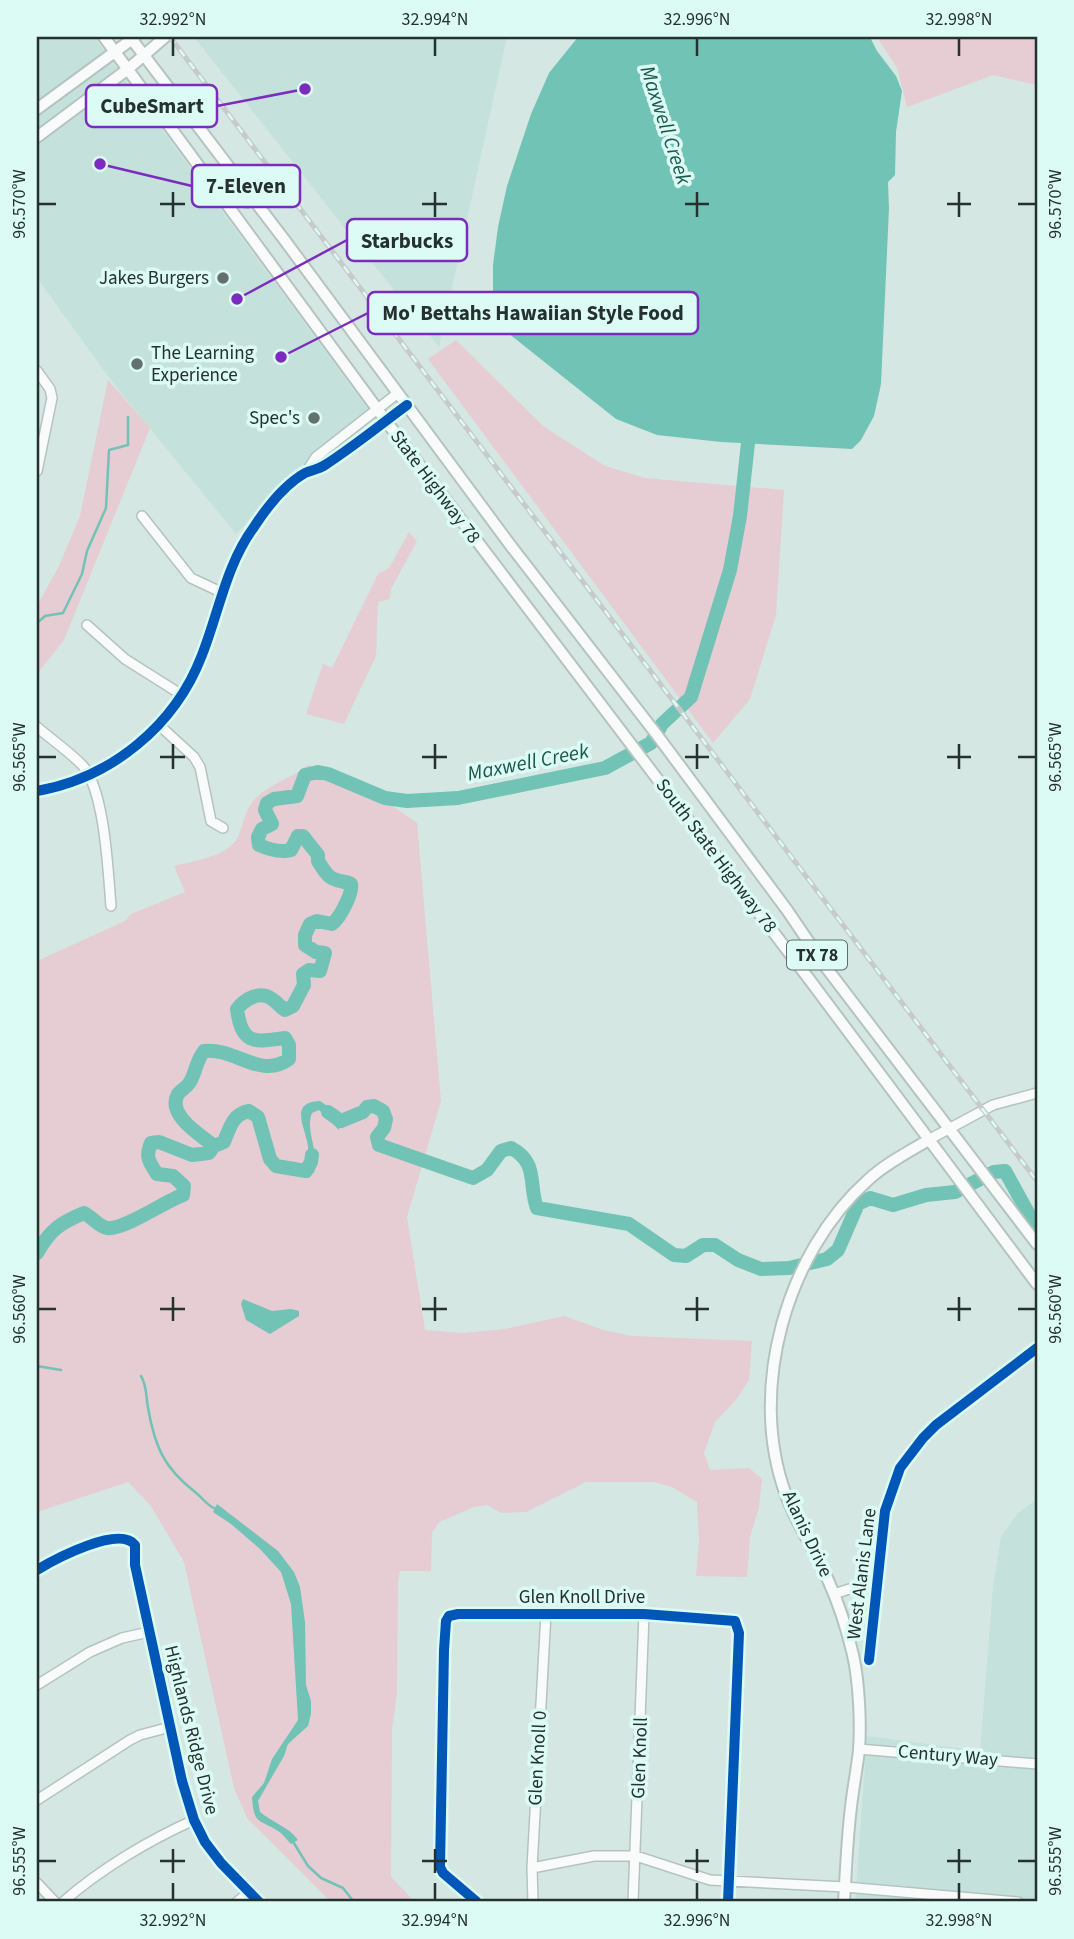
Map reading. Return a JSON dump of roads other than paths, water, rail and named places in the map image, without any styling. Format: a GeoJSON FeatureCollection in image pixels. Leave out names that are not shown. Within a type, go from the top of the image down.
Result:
{"type":"FeatureCollection","features":[{"type":"Feature","properties":{"kind":"main road","name":"State Highway 78"},"geometry":{"type":"LineString","coordinates":[[104,37],[494,564]]}},
{"type":"Feature","properties":{"kind":"main road"},"geometry":{"type":"LineString","coordinates":[[37,137],[128,69],[165,37]]}},
{"type":"Feature","properties":{"kind":"main road","name":"State Highway 78"},"geometry":{"type":"LineString","coordinates":[[132,38],[512,546]]}},
{"type":"Feature","properties":{"kind":"main road"},"geometry":{"type":"LineString","coordinates":[[37,109],[132,38]]}},
{"type":"Feature","properties":{"kind":"main road"},"geometry":{"type":"LineString","coordinates":[[213,185],[228,179],[269,230],[283,237]]}},
{"type":"Feature","properties":{"kind":"main road","name":"South State Highway 78"},"geometry":{"type":"LineString","coordinates":[[512,546],[677,761],[825,966],[1037,1244]]}},
{"type":"Feature","properties":{"kind":"main road","name":"South State Highway 78"},"geometry":{"type":"LineString","coordinates":[[494,564],[1037,1284]]}},
{"type":"Feature","properties":{"kind":"main road","name":"Alanis Drive"},"geometry":{"type":"LineString","coordinates":[[844,1902],[850,1809],[859,1749],[853,1658],[844,1617],[785,1493],[776,1454],[769,1392],[779,1334],[809,1256],[846,1203],[867,1181],[888,1164],[930,1139]]}},
{"type":"Feature","properties":{"kind":"street"},"geometry":{"type":"LineString","coordinates":[[37,371],[51,389],[52,398],[37,471]]}},
{"type":"Feature","properties":{"kind":"street"},"geometry":{"type":"LineString","coordinates":[[305,474],[316,457],[398,393]]}},
{"type":"Feature","properties":{"kind":"street"},"geometry":{"type":"LineString","coordinates":[[37,791],[60,787],[89,776],[125,756],[159,725],[182,695],[202,656],[236,556],[279,494],[305,474],[323,467],[407,405]]}},
{"type":"Feature","properties":{"kind":"street"},"geometry":{"type":"LineString","coordinates":[[331,445],[339,455]]}},
{"type":"Feature","properties":{"kind":"street"},"geometry":{"type":"LineString","coordinates":[[142,516],[191,578],[223,593]]}},
{"type":"Feature","properties":{"kind":"street"},"geometry":{"type":"LineString","coordinates":[[87,625],[125,659],[182,695]]}},
{"type":"Feature","properties":{"kind":"street"},"geometry":{"type":"LineString","coordinates":[[159,725],[194,757],[204,779],[211,821],[223,828]]}},
{"type":"Feature","properties":{"kind":"street"},"geometry":{"type":"LineString","coordinates":[[37,727],[82,766],[89,776],[104,833],[111,906]]}},
{"type":"Feature","properties":{"kind":"street"},"geometry":{"type":"LineString","coordinates":[[930,1139],[993,1105],[1037,1093]]}},
{"type":"Feature","properties":{"kind":"street","name":"West Alanis Lane"},"geometry":{"type":"LineString","coordinates":[[869,1660],[885,1511],[900,1468],[936,1425],[1037,1348]]}},
{"type":"Feature","properties":{"kind":"street","name":"Highlands Ridge Drive"},"geometry":{"type":"LineString","coordinates":[[37,1570],[62,1556],[116,1538],[126,1538],[135,1545],[135,1565],[149,1632],[182,1781],[194,1820],[205,1842],[259,1902]]}},
{"type":"Feature","properties":{"kind":"street","name":"West Alanis Lane"},"geometry":{"type":"LineString","coordinates":[[834,1594],[877,1580]]}},
{"type":"Feature","properties":{"kind":"street","name":"Glen Knoll Drive"},"geometry":{"type":"LineString","coordinates":[[477,1902],[443,1873],[440,1867],[446,1621],[449,1616],[458,1614],[547,1613],[644,1614],[735,1621],[738,1626],[728,1902]]}},
{"type":"Feature","properties":{"kind":"street","name":"Glen Knoll 0"},"geometry":{"type":"LineString","coordinates":[[533,1902],[532,1868],[547,1613]]}},
{"type":"Feature","properties":{"kind":"street","name":"Glen Knoll"},"geometry":{"type":"LineString","coordinates":[[633,1902],[644,1614]]}},
{"type":"Feature","properties":{"kind":"street"},"geometry":{"type":"LineString","coordinates":[[37,1685],[90,1652],[122,1638],[149,1632]]}},
{"type":"Feature","properties":{"kind":"street"},"geometry":{"type":"LineString","coordinates":[[37,1800],[130,1740],[170,1727]]}},
{"type":"Feature","properties":{"kind":"street","name":"Century Way"},"geometry":{"type":"LineString","coordinates":[[859,1749],[1037,1764]]}},
{"type":"Feature","properties":{"kind":"street"},"geometry":{"type":"LineString","coordinates":[[63,1902],[81,1886],[147,1845],[194,1820]]}},
{"type":"Feature","properties":{"kind":"street"},"geometry":{"type":"LineString","coordinates":[[532,1868],[594,1856],[636,1856],[710,1880],[845,1887],[1015,1902]]}},
{"type":"Feature","properties":{"kind":"street"},"geometry":{"type":"LineString","coordinates":[[37,1883],[55,1902]]}},
{"type":"Feature","properties":{"kind":"street"},"geometry":{"type":"LineString","coordinates":[[237,1902],[248,1892]]}},
{"type":"Feature","properties":{"kind":"water"},"geometry":{"type":"Polygon","coordinates":[[[578,37],[870,37],[896,76],[902,91],[896,132],[895,175],[888,182],[881,384],[874,416],[861,440],[852,449],[721,442],[657,435],[616,419],[503,329],[493,300],[493,265],[507,186],[531,114],[549,73],[578,37]]]}},
{"type":"Feature","properties":{"kind":"water"},"geometry":{"type":"Polygon","coordinates":[[[320,1101],[342,1116],[339,1130],[319,1110],[312,1113],[310,1126],[315,1156],[314,1173],[306,1171],[308,1150],[301,1112],[304,1106],[320,1101]]]}},
{"type":"Feature","properties":{"kind":"water"},"geometry":{"type":"Polygon","coordinates":[[[243,1299],[272,1311],[299,1311],[299,1316],[270,1334],[246,1320],[241,1304],[243,1299]]]}},
{"type":"Feature","properties":{"kind":"water"},"geometry":{"type":"Polygon","coordinates":[[[217,1504],[278,1551],[294,1572],[300,1587],[305,1622],[306,1685],[311,1701],[311,1714],[308,1726],[288,1744],[258,1801],[260,1812],[290,1831],[298,1840],[291,1844],[280,1832],[258,1820],[252,1797],[264,1783],[272,1759],[298,1720],[291,1604],[281,1572],[260,1549],[213,1512],[217,1504]]]}},
{"type":"Feature","properties":{"kind":"waterway"},"geometry":{"type":"LineString","coordinates":[[37,623],[45,616],[63,613],[82,574],[87,551],[106,508],[109,450],[128,445],[128,417]]}},
{"type":"Feature","properties":{"kind":"waterway","name":"Maxwell Creek"},"geometry":{"type":"LineString","coordinates":[[214,1146],[181,1117],[176,1102],[178,1094],[190,1082],[204,1051],[215,1051],[268,1066],[278,1065],[289,1059],[289,1045],[285,1038],[258,1040],[246,1035],[242,1030],[237,1009],[248,999],[263,995],[285,1010],[293,1006],[304,985],[303,974],[309,970],[320,971],[325,953],[316,952],[305,945],[305,935],[310,924],[317,921],[332,924],[345,905],[351,888],[351,884],[331,878],[327,874],[318,861],[318,855],[303,836],[298,836],[291,850],[287,851],[259,845],[258,837],[262,829],[272,824],[265,810],[267,803],[274,799],[297,796],[305,775],[318,772],[385,798],[407,801],[458,798],[605,768],[651,743],[662,724],[691,697],[730,570],[740,516],[748,443],[743,427]]}},
{"type":"Feature","properties":{"kind":"waterway"},"geometry":{"type":"LineString","coordinates":[[328,1112],[341,1121],[374,1106],[383,1111],[386,1119],[384,1128],[377,1137],[379,1145],[473,1178],[487,1170],[501,1151],[511,1148],[526,1160],[537,1208],[629,1224],[674,1255],[686,1256],[703,1245],[715,1245],[738,1260],[761,1269],[789,1268],[827,1259],[838,1250],[858,1204],[870,1198],[893,1205],[926,1195],[955,1192],[994,1172],[1005,1171],[1037,1229]]}},
{"type":"Feature","properties":{"kind":"waterway"},"geometry":{"type":"LineString","coordinates":[[37,1253],[56,1228],[84,1213],[104,1227],[114,1228],[183,1195],[184,1186],[173,1176],[157,1174],[152,1166],[148,1156],[151,1143],[159,1142],[192,1155],[209,1153],[214,1146],[224,1142],[236,1118],[249,1111],[258,1117],[270,1159],[276,1166],[306,1171],[312,1155]]}},
{"type":"Feature","properties":{"kind":"waterway"},"geometry":{"type":"LineString","coordinates":[[37,1366],[61,1370]]}},
{"type":"Feature","properties":{"kind":"waterway"},"geometry":{"type":"LineString","coordinates":[[141,1376],[154,1434],[162,1456],[184,1483],[216,1509]]}},
{"type":"Feature","properties":{"kind":"waterway"},"geometry":{"type":"LineString","coordinates":[[292,1840],[308,1866],[321,1878],[343,1888],[354,1902]]}},
{"type":"Feature","properties":{"kind":"railway"},"geometry":{"type":"LineString","coordinates":[[170,37],[1037,1181]]}},
{"type":"Feature","properties":{"kind":"place","name":"CubeSmart"},"geometry":{"type":"Point","coordinates":[305,89]}},
{"type":"Feature","properties":{"kind":"place","name":"7-Eleven"},"geometry":{"type":"Point","coordinates":[100,164]}},
{"type":"Feature","properties":{"kind":"place","name":"Jakes Burgers"},"geometry":{"type":"Point","coordinates":[223,278]}},
{"type":"Feature","properties":{"kind":"place","name":"Starbucks"},"geometry":{"type":"Point","coordinates":[237,299]}},
{"type":"Feature","properties":{"kind":"place","name":"Mo' Bettahs Hawaiian Style Food"},"geometry":{"type":"Point","coordinates":[281,357]}},
{"type":"Feature","properties":{"kind":"place","name":"The Learning Experience"},"geometry":{"type":"Point","coordinates":[137,364]}},
{"type":"Feature","properties":{"kind":"place","name":"Spec's"},"geometry":{"type":"Point","coordinates":[314,418]}}]}
